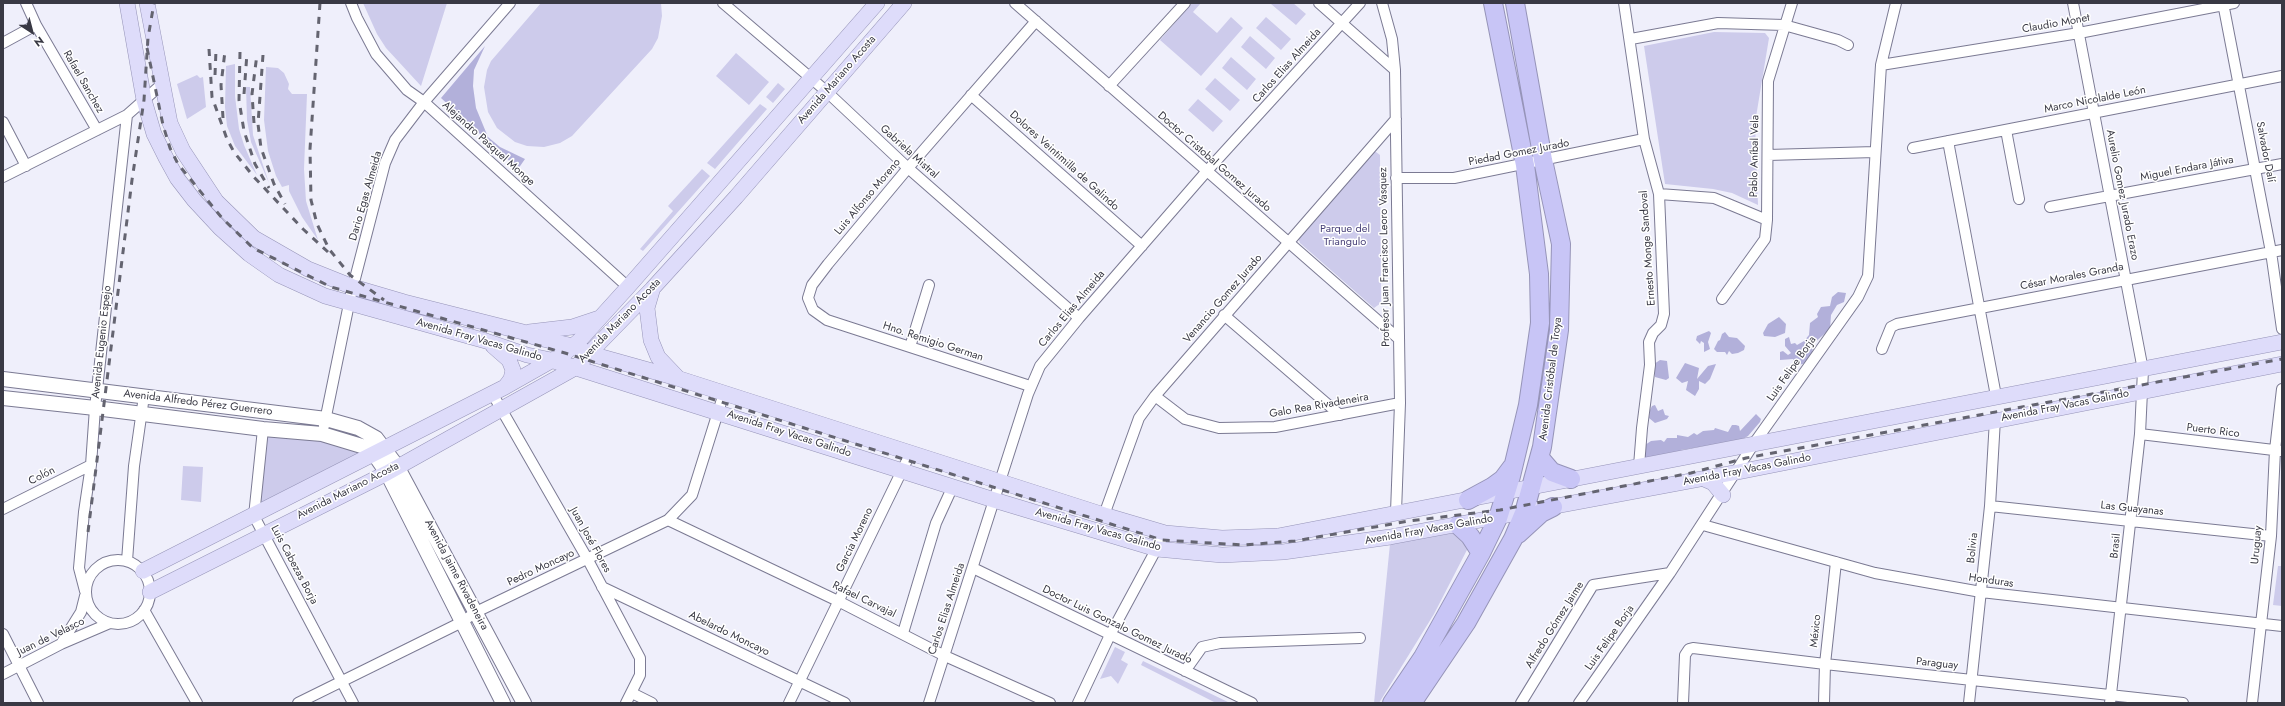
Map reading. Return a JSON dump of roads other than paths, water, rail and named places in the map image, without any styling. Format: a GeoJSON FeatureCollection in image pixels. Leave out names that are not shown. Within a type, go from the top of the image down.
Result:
{"type":"FeatureCollection","features":[{"type":"Feature","properties":{"kind":"highway","name":"Avenida Cristóbal de Troya"},"geometry":{"type":"LineString","coordinates":[[1392,703],[1423,657],[1481,553],[1498,518],[1514,463],[1528,405],[1540,323],[1539,274],[1525,165],[1493,3]]}},
{"type":"Feature","properties":{"kind":"highway","name":"Avenida Cristóbal de Troya"},"geometry":{"type":"LineString","coordinates":[[1412,703],[1466,623],[1513,539],[1524,513],[1540,458],[1559,330],[1561,244],[1543,160],[1515,3]]}},
{"type":"Feature","properties":{"kind":"highway"},"geometry":{"type":"LineString","coordinates":[[1540,458],[1552,472],[1571,479]]}},
{"type":"Feature","properties":{"kind":"highway"},"geometry":{"type":"LineString","coordinates":[[1468,500],[1502,479],[1514,463]]}},
{"type":"Feature","properties":{"kind":"highway"},"geometry":{"type":"LineString","coordinates":[[1513,539],[1537,516],[1553,507]]}},
{"type":"Feature","properties":{"kind":"highway"},"geometry":{"type":"LineString","coordinates":[[1458,525],[1470,536],[1481,553]]}},
{"type":"Feature","properties":{"kind":"main road"},"geometry":{"type":"LineString","coordinates":[[127,3],[144,100]]}},
{"type":"Feature","properties":{"kind":"main road"},"geometry":{"type":"LineString","coordinates":[[147,3],[161,85]]}},
{"type":"Feature","properties":{"kind":"main road","name":"Avenida Mariano Acosta"},"geometry":{"type":"LineString","coordinates":[[143,571],[254,516],[499,390],[573,346],[628,287],[877,3]]}},
{"type":"Feature","properties":{"kind":"main road","name":"Avenida Mariano Acosta"},"geometry":{"type":"LineString","coordinates":[[150,592],[392,470],[575,368],[591,354],[652,289],[904,3]]}},
{"type":"Feature","properties":{"kind":"main road","name":"Avenida Fray Vacas Galindo"},"geometry":{"type":"LineString","coordinates":[[161,85],[170,123],[182,151],[216,201],[254,238],[308,269],[353,287],[404,302],[573,346],[591,354],[677,378],[1104,515],[1165,532],[1222,538],[1278,536],[1396,512],[1505,494],[1531,487],[1755,442],[1996,396],[2143,370],[2282,342]]}},
{"type":"Feature","properties":{"kind":"main road","name":"Avenida Fray Vacas Galindo"},"geometry":{"type":"LineString","coordinates":[[144,100],[154,134],[177,178],[220,228],[249,254],[279,275],[325,296],[486,340],[527,355],[551,360],[994,500],[1157,549],[1222,555],[1284,552],[1390,537],[1704,479],[2282,364]]}},
{"type":"Feature","properties":{"kind":"main road"},"geometry":{"type":"LineString","coordinates":[[652,289],[647,308],[651,340],[658,357],[677,378]]}},
{"type":"Feature","properties":{"kind":"main road"},"geometry":{"type":"LineString","coordinates":[[523,332],[572,326],[600,317]]}},
{"type":"Feature","properties":{"kind":"main road"},"geometry":{"type":"LineString","coordinates":[[486,340],[509,360],[513,370],[511,379],[499,390]]}},
{"type":"Feature","properties":{"kind":"main road"},"geometry":{"type":"LineString","coordinates":[[1704,479],[1713,483],[1723,495]]}},
{"type":"Feature","properties":{"kind":"street","name":"Rafael Sanchez"},"geometry":{"type":"LineString","coordinates":[[26,3],[36,25],[97,130]]}},
{"type":"Feature","properties":{"kind":"street","name":"Alejandro Pasquel Monge"},"geometry":{"type":"LineString","coordinates":[[351,3],[357,18],[376,54],[407,90],[424,102],[628,287]]}},
{"type":"Feature","properties":{"kind":"street","name":"Dario Egas Almeida"},"geometry":{"type":"LineString","coordinates":[[322,434],[353,287],[385,163],[395,140],[424,102],[510,3]]}},
{"type":"Feature","properties":{"kind":"street","name":"Gabriela Mistral"},"geometry":{"type":"LineString","coordinates":[[723,3],[826,91],[908,168],[1079,318]]}},
{"type":"Feature","properties":{"kind":"street","name":"Doctor Cristobal Gomez Jurado"},"geometry":{"type":"LineString","coordinates":[[1015,3],[1206,172],[1399,339]]}},
{"type":"Feature","properties":{"kind":"street"},"geometry":{"type":"LineString","coordinates":[[1109,86],[1185,3]]}},
{"type":"Feature","properties":{"kind":"street"},"geometry":{"type":"LineString","coordinates":[[1319,3],[1395,70]]}},
{"type":"Feature","properties":{"kind":"street","name":"Carlos Elias Almeida"},"geometry":{"type":"LineString","coordinates":[[929,703],[1030,386],[1040,366],[1079,318],[1206,172],[1360,3]]}},
{"type":"Feature","properties":{"kind":"street","name":"Profesor Juan Francisco Leoro Vasquez"},"geometry":{"type":"LineString","coordinates":[[1382,3],[1392,39],[1395,70],[1400,403],[1396,512]]}},
{"type":"Feature","properties":{"kind":"street","name":"Ernesto Monge Sandoval"},"geometry":{"type":"LineString","coordinates":[[1624,3],[1631,39],[1644,139],[1659,194],[1664,314],[1661,325],[1653,333],[1649,342],[1650,365],[1639,466]]}},
{"type":"Feature","properties":{"kind":"street","name":"Pablo Aníbal Vela"},"geometry":{"type":"LineString","coordinates":[[1722,299],[1764,239],[1767,220],[1768,81],[1792,3]]}},
{"type":"Feature","properties":{"kind":"street","name":"Luis Felipe Borja"},"geometry":{"type":"LineString","coordinates":[[1579,703],[1723,495],[1755,442],[1858,297],[1868,276],[1881,65],[1896,3]]}},
{"type":"Feature","properties":{"kind":"street","name":"Aurelio Gomez Jurado Erazo"},"geometry":{"type":"LineString","coordinates":[[2073,3],[2143,370],[2142,392]]}},
{"type":"Feature","properties":{"kind":"street","name":"Claudio Monet"},"geometry":{"type":"LineString","coordinates":[[1881,65],[2079,33],[2227,4]]}},
{"type":"Feature","properties":{"kind":"street","name":"Salvador Dalí"},"geometry":{"type":"LineString","coordinates":[[2227,4],[2239,84],[2271,252],[2282,329]]}},
{"type":"Feature","properties":{"kind":"street","name":"Luis Alfonso Moreno"},"geometry":{"type":"LineString","coordinates":[[827,320],[813,310],[808,298],[812,285],[908,168],[1036,21]]}},
{"type":"Feature","properties":{"kind":"street"},"geometry":{"type":"LineString","coordinates":[[1631,39],[1718,23],[1784,25],[1838,40],[1848,45]]}},
{"type":"Feature","properties":{"kind":"street"},"geometry":{"type":"LineString","coordinates":[[3,43],[36,25]]}},
{"type":"Feature","properties":{"kind":"street","name":"Marco Nicolalde León"},"geometry":{"type":"LineString","coordinates":[[1914,148],[2282,76]]}},
{"type":"Feature","properties":{"kind":"street"},"geometry":{"type":"LineString","coordinates":[[3,177],[126,115],[161,85]]}},
{"type":"Feature","properties":{"kind":"street","name":"Dolores Veintimilla de Galindo"},"geometry":{"type":"LineString","coordinates":[[971,95],[1142,246]]}},
{"type":"Feature","properties":{"kind":"street","name":"Avenida Eugenio Espejo"},"geometry":{"type":"LineString","coordinates":[[85,594],[79,568],[91,465],[95,408],[126,115]]}},
{"type":"Feature","properties":{"kind":"street","name":"Venancio Gomez Jurado"},"geometry":{"type":"LineString","coordinates":[[1104,515],[1139,418],[1155,396],[1396,119]]}},
{"type":"Feature","properties":{"kind":"street"},"geometry":{"type":"LineString","coordinates":[[3,122],[26,166]]}},
{"type":"Feature","properties":{"kind":"street"},"geometry":{"type":"LineString","coordinates":[[2006,130],[2019,199]]}},
{"type":"Feature","properties":{"kind":"street","name":"Piedad Gomez Jurado"},"geometry":{"type":"LineString","coordinates":[[1396,178],[1454,178],[1525,165],[1644,139]]}},
{"type":"Feature","properties":{"kind":"street"},"geometry":{"type":"LineString","coordinates":[[1948,141],[1978,308],[1996,396]]}},
{"type":"Feature","properties":{"kind":"street"},"geometry":{"type":"LineString","coordinates":[[1768,155],[1875,152]]}},
{"type":"Feature","properties":{"kind":"street","name":"Miguel Endara Játiva"},"geometry":{"type":"LineString","coordinates":[[2050,207],[2282,164]]}},
{"type":"Feature","properties":{"kind":"street"},"geometry":{"type":"LineString","coordinates":[[1659,194],[1714,198],[1767,220]]}},
{"type":"Feature","properties":{"kind":"street","name":"César Morales Granda"},"geometry":{"type":"LineString","coordinates":[[1882,349],[1891,327],[1896,324],[2282,250]]}},
{"type":"Feature","properties":{"kind":"street"},"geometry":{"type":"LineString","coordinates":[[910,347],[929,285]]}},
{"type":"Feature","properties":{"kind":"street"},"geometry":{"type":"LineString","coordinates":[[1224,315],[1340,415]]}},
{"type":"Feature","properties":{"kind":"street","name":"Hno. Remigio German"},"geometry":{"type":"LineString","coordinates":[[827,320],[1030,386]]}},
{"type":"Feature","properties":{"kind":"street","name":"Avenida Alfredo Pérez Guerrero"},"geometry":{"type":"LineString","coordinates":[[3,379],[326,419],[358,428],[376,438],[379,451],[322,434],[263,429],[3,398]]}},
{"type":"Feature","properties":{"kind":"street","name":"Uruguay"},"geometry":{"type":"LineString","coordinates":[[2252,703],[2271,536],[2279,450],[2282,389]]}},
{"type":"Feature","properties":{"kind":"street","name":"Juan José Flores"},"geometry":{"type":"LineString","coordinates":[[499,390],[500,409],[588,560],[640,658],[640,675],[626,703]]}},
{"type":"Feature","properties":{"kind":"street","name":"Brasil"},"geometry":{"type":"LineString","coordinates":[[2111,699],[2140,434],[2142,392]]}},
{"type":"Feature","properties":{"kind":"street","name":"Pedro Moncayo"},"geometry":{"type":"LineString","coordinates":[[298,703],[462,622],[476,612],[588,560],[668,520],[692,495],[724,393]]}},
{"type":"Feature","properties":{"kind":"street"},"geometry":{"type":"LineString","coordinates":[[127,560],[134,466],[144,396]]}},
{"type":"Feature","properties":{"kind":"street","name":"Galo Rea Rivadeneira"},"geometry":{"type":"LineString","coordinates":[[1155,396],[1185,419],[1219,428],[1275,427],[1400,403]]}},
{"type":"Feature","properties":{"kind":"street","name":"Bolivia"},"geometry":{"type":"LineString","coordinates":[[1969,703],[1990,506],[1995,420]]}},
{"type":"Feature","properties":{"kind":"street"},"geometry":{"type":"LineString","coordinates":[[254,516],[263,429]]}},
{"type":"Feature","properties":{"kind":"street","name":"Puerto Rico"},"geometry":{"type":"LineString","coordinates":[[2140,434],[2279,450]]}},
{"type":"Feature","properties":{"kind":"street","name":"Avenida Jaime Rivadeneira"},"geometry":{"type":"LineString","coordinates":[[379,451],[392,470],[476,612],[524,703]]}},
{"type":"Feature","properties":{"kind":"street","name":"García Moreno"},"geometry":{"type":"LineString","coordinates":[[789,703],[911,452]]}},
{"type":"Feature","properties":{"kind":"street","name":"Colón"},"geometry":{"type":"LineString","coordinates":[[3,509],[91,465]]}},
{"type":"Feature","properties":{"kind":"street","name":"Avenida Jaime Rivadeneira"},"geometry":{"type":"LineString","coordinates":[[392,470],[462,622],[503,703]]}},
{"type":"Feature","properties":{"kind":"street"},"geometry":{"type":"LineString","coordinates":[[903,633],[936,523],[953,486]]}},
{"type":"Feature","properties":{"kind":"street","name":"Las Guayanas"},"geometry":{"type":"LineString","coordinates":[[1990,506],[2271,536]]}},
{"type":"Feature","properties":{"kind":"street","name":"Luis Cabezas Borja"},"geometry":{"type":"LineString","coordinates":[[254,516],[353,703]]}},
{"type":"Feature","properties":{"kind":"street","name":"Rafael Carvajal"},"geometry":{"type":"LineString","coordinates":[[668,520],[838,600],[945,656],[1050,703]]}},
{"type":"Feature","properties":{"kind":"street","name":"Honduras"},"geometry":{"type":"LineString","coordinates":[[1703,524],[1875,573],[1981,592],[2282,626]]}},
{"type":"Feature","properties":{"kind":"street"},"geometry":{"type":"LineString","coordinates":[[1078,703],[1110,635],[1165,532]]}},
{"type":"Feature","properties":{"kind":"street"},"geometry":{"type":"LineString","coordinates":[[61,644],[81,612],[85,594],[89,577],[99,565],[108,561],[127,560],[143,571],[148,581],[150,592],[144,610],[129,622],[110,623],[94,613],[85,594]]}},
{"type":"Feature","properties":{"kind":"street","name":"México"},"geometry":{"type":"LineString","coordinates":[[1824,703],[1825,664],[1836,562]]}},
{"type":"Feature","properties":{"kind":"street","name":"Doctor Luis Gonzalo Gomez Jurado"},"geometry":{"type":"LineString","coordinates":[[972,568],[1252,703]]}},
{"type":"Feature","properties":{"kind":"street","name":"Alfredo Gómez Jaime"},"geometry":{"type":"LineString","coordinates":[[1521,703],[1594,585],[1670,573]]}},
{"type":"Feature","properties":{"kind":"street","name":"Abelardo Moncayo"},"geometry":{"type":"LineString","coordinates":[[602,587],[845,703]]}},
{"type":"Feature","properties":{"kind":"street"},"geometry":{"type":"LineString","coordinates":[[144,610],[197,703]]}},
{"type":"Feature","properties":{"kind":"street","name":"Juan de Velasco"},"geometry":{"type":"LineString","coordinates":[[3,674],[61,644],[110,623]]}},
{"type":"Feature","properties":{"kind":"street"},"geometry":{"type":"LineString","coordinates":[[3,634],[38,703]]}},
{"type":"Feature","properties":{"kind":"street"},"geometry":{"type":"LineString","coordinates":[[1185,671],[1202,647],[1220,643],[1360,638]]}},
{"type":"Feature","properties":{"kind":"street","name":"Paraguay"},"geometry":{"type":"LineString","coordinates":[[1683,703],[1685,655],[1689,649],[1693,648],[1972,680],[2111,699],[2183,703]]}},
{"type":"Feature","properties":{"kind":"street"},"geometry":{"type":"LineString","coordinates":[[632,693],[652,703]]}},
{"type":"Feature","properties":{"kind":"railway"},"geometry":{"type":"LineString","coordinates":[[88,532],[132,180],[144,100],[148,38],[154,3]]}},
{"type":"Feature","properties":{"kind":"railway"},"geometry":{"type":"LineString","coordinates":[[320,3],[310,149],[311,200],[317,224],[329,249],[350,275],[384,300]]}},
{"type":"Feature","properties":{"kind":"railway"},"geometry":{"type":"LineString","coordinates":[[147,48],[163,125],[170,148],[178,164],[222,218],[253,248],[331,287],[565,353],[1162,540],[1243,545],[1295,541],[1409,521],[1500,510],[1691,473],[1746,458],[2282,359]]}},
{"type":"Feature","properties":{"kind":"railway"},"geometry":{"type":"LineString","coordinates":[[209,49],[212,97],[227,139],[234,152],[253,176],[303,229],[328,252]]}},
{"type":"Feature","properties":{"kind":"railway"},"geometry":{"type":"LineString","coordinates":[[215,75],[216,50]]}},
{"type":"Feature","properties":{"kind":"railway"},"geometry":{"type":"LineString","coordinates":[[223,118],[221,85],[225,51]]}},
{"type":"Feature","properties":{"kind":"railway"},"geometry":{"type":"LineString","coordinates":[[240,52],[239,100],[244,131],[255,164],[269,188]]}},
{"type":"Feature","properties":{"kind":"railway"},"geometry":{"type":"LineString","coordinates":[[244,94],[247,53]]}},
{"type":"Feature","properties":{"kind":"railway"},"geometry":{"type":"LineString","coordinates":[[254,123],[252,94],[257,54]]}},
{"type":"Feature","properties":{"kind":"railway"},"geometry":{"type":"LineString","coordinates":[[263,55],[258,124],[261,148],[274,184],[285,204]]}},
{"type":"Feature","properties":{"kind":"park label","name":"Parque del Triangulo"},"geometry":{"type":"Point","coordinates":[1345,235]}}]}
